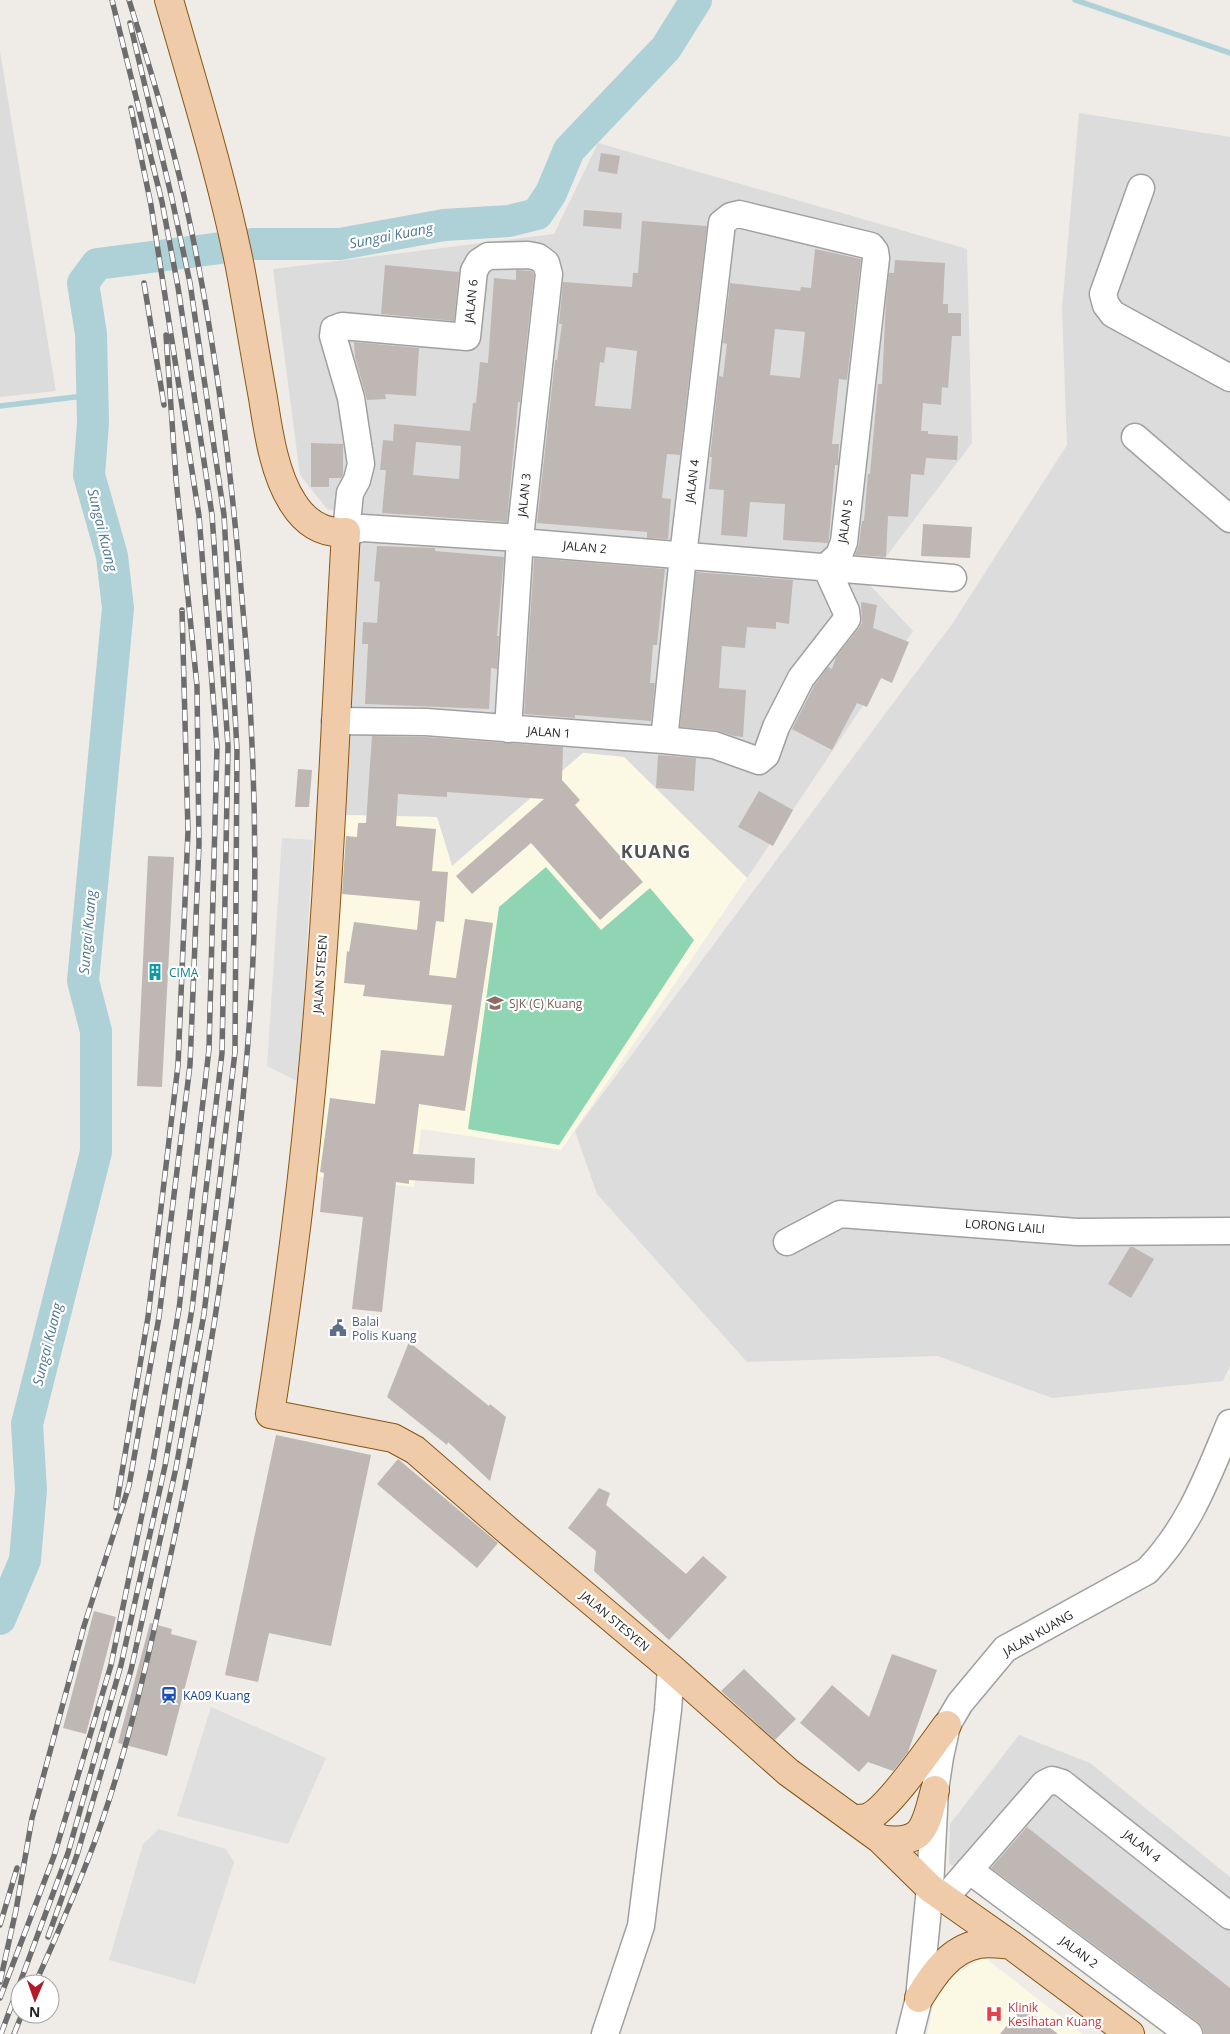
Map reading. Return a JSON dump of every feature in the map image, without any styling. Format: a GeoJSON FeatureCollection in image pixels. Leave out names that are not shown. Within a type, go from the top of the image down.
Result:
{"type":"FeatureCollection","features":[{"type":"Feature","properties":{"kind":"main road"},"geometry":{"type":"LineString","coordinates":[[169,0],[225,200],[240,267],[270,440],[282,480],[293,503],[311,523],[326,532],[346,532]]}},
{"type":"Feature","properties":{"kind":"main road","name":"JALAN STESEN"},"geometry":{"type":"LineString","coordinates":[[270,1414],[286,1306],[310,1102],[321,977],[346,532]]}},
{"type":"Feature","properties":{"kind":"main road","name":"JALAN STESYEN"},"geometry":{"type":"LineString","coordinates":[[270,1414],[393,1438],[415,1450],[670,1668],[788,1772],[880,1839],[938,1893],[1130,2034]]}},
{"type":"Feature","properties":{"kind":"main road"},"geometry":{"type":"LineString","coordinates":[[853,1819],[868,1817],[878,1811],[916,1767],[947,1725]]}},
{"type":"Feature","properties":{"kind":"main road"},"geometry":{"type":"LineString","coordinates":[[880,1839],[905,1841],[924,1828],[935,1790]]}},
{"type":"Feature","properties":{"kind":"main road"},"geometry":{"type":"LineString","coordinates":[[919,1998],[939,1968],[958,1953],[979,1944],[1011,1945]]}},
{"type":"Feature","properties":{"kind":"street"},"geometry":{"type":"LineString","coordinates":[[1141,188],[1103,294],[1106,305],[1113,314],[1230,378]]}},
{"type":"Feature","properties":{"kind":"street","name":"JALAN 4"},"geometry":{"type":"LineString","coordinates":[[664,740],[683,556],[722,224],[731,216],[739,214],[871,246]]}},
{"type":"Feature","properties":{"kind":"street","name":"JALAN 5"},"geometry":{"type":"LineString","coordinates":[[826,567],[839,555],[844,542],[876,258],[871,246]]}},
{"type":"Feature","properties":{"kind":"street","name":"JALAN 6"},"geometry":{"type":"LineString","coordinates":[[346,532],[350,493],[357,480],[361,464],[351,398],[333,336],[334,329],[342,326],[467,337],[474,271],[479,262],[488,256],[528,255],[538,257],[546,263]]}},
{"type":"Feature","properties":{"kind":"street","name":"JALAN 3"},"geometry":{"type":"LineString","coordinates":[[508,729],[520,538],[548,274],[546,263]]}},
{"type":"Feature","properties":{"kind":"street"},"geometry":{"type":"LineString","coordinates":[[1135,437],[1230,519]]}},
{"type":"Feature","properties":{"kind":"street","name":"JALAN 2"},"geometry":{"type":"LineString","coordinates":[[346,532],[363,528],[520,538],[532,543],[953,578]]}},
{"type":"Feature","properties":{"kind":"street","name":"JALAN 1"},"geometry":{"type":"LineString","coordinates":[[335,721],[426,722],[664,740],[714,745],[759,761],[766,755],[776,727],[801,678],[847,619],[846,611],[826,567]]}},
{"type":"Feature","properties":{"kind":"street","name":"LORONG LAILI"},"geometry":{"type":"LineString","coordinates":[[787,1242],[840,1214],[1077,1232],[1230,1231]]}},
{"type":"Feature","properties":{"kind":"street","name":"JALAN KUANG"},"geometry":{"type":"LineString","coordinates":[[910,2034],[919,1998],[938,1893],[935,1790],[947,1725],[960,1703],[1005,1649],[1147,1571],[1161,1557],[1187,1520],[1224,1457],[1230,1423]]}},
{"type":"Feature","properties":{"kind":"street"},"geometry":{"type":"LineString","coordinates":[[605,2034],[641,1926],[668,1710],[670,1668]]}},
{"type":"Feature","properties":{"kind":"street","name":"JALAN 4"},"geometry":{"type":"LineString","coordinates":[[969,1870],[1044,1784],[1052,1780],[1062,1784],[1230,1916]]}},
{"type":"Feature","properties":{"kind":"street"},"geometry":{"type":"LineString","coordinates":[[938,1893],[969,1870]]}},
{"type":"Feature","properties":{"kind":"street","name":"JALAN 2"},"geometry":{"type":"LineString","coordinates":[[969,1870],[1189,2034]]}},
{"type":"Feature","properties":{"kind":"shaded area"},"geometry":{"type":"Polygon","coordinates":[[[0,51],[56,391],[0,397],[0,51]]]}},
{"type":"Feature","properties":{"kind":"shaded area"},"geometry":{"type":"Polygon","coordinates":[[[1079,113],[1230,137],[1230,1366],[1223,1381],[1052,1398],[938,1356],[747,1362],[597,1194],[575,1131],[952,624],[1067,445],[1062,309],[1079,113]]]}},
{"type":"Feature","properties":{"kind":"shaded area"},"geometry":{"type":"Polygon","coordinates":[[[598,143],[967,249],[972,443],[867,582],[913,631],[747,878],[624,757],[583,753],[452,866],[437,817],[344,815],[361,516],[327,509],[300,475],[273,269],[554,234],[598,143]]]}},
{"type":"Feature","properties":{"kind":"shaded area","name":"SJK (C) Kuang"},"geometry":{"type":"Polygon","coordinates":[[[583,753],[624,757],[747,878],[561,1150],[421,1129],[414,1187],[315,1176],[344,815],[437,817],[452,866],[583,753]]]}},
{"type":"Feature","properties":{"kind":"shaded area"},"geometry":{"type":"Polygon","coordinates":[[[282,838],[313,840],[299,1082],[267,1066],[282,838]]]}},
{"type":"Feature","properties":{"kind":"shaded area"},"geometry":{"type":"Polygon","coordinates":[[[211,1707],[326,1758],[288,1844],[177,1816],[211,1707]]]}},
{"type":"Feature","properties":{"kind":"shaded area"},"geometry":{"type":"Polygon","coordinates":[[[1019,1735],[1090,1763],[1230,1877],[1230,2034],[1175,2034],[949,1863],[950,1824],[1019,1735]]]}},
{"type":"Feature","properties":{"kind":"shaded area"},"geometry":{"type":"Polygon","coordinates":[[[159,1829],[226,1849],[234,1862],[195,1984],[109,1960],[143,1844],[159,1829]]]}},
{"type":"Feature","properties":{"kind":"shaded area","name":"Klinik Kesihatan Kuang"},"geometry":{"type":"Polygon","coordinates":[[[984,1957],[1083,2034],[927,2034],[936,1993],[950,1978],[984,1957]]]}},
{"type":"Feature","properties":{"kind":"green space"},"geometry":{"type":"Polygon","coordinates":[[[546,867],[601,930],[650,888],[694,940],[559,1145],[468,1129],[499,907],[546,867]]]}},
{"type":"Feature","properties":{"kind":"building"},"geometry":{"type":"Polygon","coordinates":[[[601,153],[620,156],[617,174],[598,171],[601,153]]]}},
{"type":"Feature","properties":{"kind":"building"},"geometry":{"type":"Polygon","coordinates":[[[584,210],[622,213],[621,229],[583,226],[584,210]]]}},
{"type":"Feature","properties":{"kind":"building"},"geometry":{"type":"Polygon","coordinates":[[[642,221],[707,226],[680,455],[667,454],[662,498],[671,499],[668,539],[647,538],[647,532],[537,523],[555,360],[557,360],[562,324],[559,324],[563,282],[632,287],[633,273],[638,273],[642,221]],[[606,347],[604,363],[600,362],[595,406],[631,409],[637,351],[606,347]]]}},
{"type":"Feature","properties":{"kind":"building"},"geometry":{"type":"Polygon","coordinates":[[[815,249],[861,259],[847,380],[839,379],[832,444],[839,444],[838,465],[835,465],[828,543],[783,540],[785,504],[750,502],[747,537],[721,535],[724,490],[709,489],[712,457],[710,457],[719,376],[723,377],[727,344],[723,343],[730,283],[800,291],[801,287],[811,288],[815,249]],[[775,329],[770,375],[800,378],[805,332],[775,329]]]}},
{"type":"Feature","properties":{"kind":"building"},"geometry":{"type":"Polygon","coordinates":[[[895,260],[945,263],[943,304],[948,304],[948,313],[961,313],[961,336],[952,336],[948,388],[942,387],[941,405],[923,403],[921,431],[928,431],[928,434],[958,436],[957,460],[926,458],[924,475],[911,474],[908,517],[888,516],[886,557],[855,555],[859,544],[862,521],[864,521],[878,384],[882,384],[889,273],[894,273],[895,260]]]}},
{"type":"Feature","properties":{"kind":"building"},"geometry":{"type":"Polygon","coordinates":[[[385,265],[459,272],[454,321],[381,314],[385,265]]]}},
{"type":"Feature","properties":{"kind":"building"},"geometry":{"type":"Polygon","coordinates":[[[516,270],[532,271],[534,275],[520,402],[518,402],[507,522],[382,513],[386,470],[380,470],[383,440],[393,441],[394,424],[470,431],[473,403],[476,403],[480,362],[488,363],[494,278],[516,280],[516,270]],[[416,442],[413,475],[459,479],[461,446],[416,442]]]}},
{"type":"Feature","properties":{"kind":"building"},"geometry":{"type":"Polygon","coordinates":[[[354,342],[419,348],[416,396],[385,394],[386,399],[367,400],[355,357],[354,342]]]}},
{"type":"Feature","properties":{"kind":"building"},"geometry":{"type":"Polygon","coordinates":[[[311,443],[343,444],[343,475],[341,478],[329,478],[329,487],[311,487],[311,443]]]}},
{"type":"Feature","properties":{"kind":"building"},"geometry":{"type":"Polygon","coordinates":[[[923,524],[972,527],[970,558],[921,556],[923,524]]]}},
{"type":"Feature","properties":{"kind":"building"},"geometry":{"type":"Polygon","coordinates":[[[377,546],[435,548],[435,551],[504,557],[497,636],[499,636],[497,669],[491,668],[489,709],[365,704],[368,644],[362,644],[363,622],[377,623],[380,582],[374,581],[377,546]]]}},
{"type":"Feature","properties":{"kind":"building"},"geometry":{"type":"Polygon","coordinates":[[[534,558],[665,569],[657,645],[653,645],[650,683],[655,683],[651,721],[575,715],[575,718],[524,714],[534,558]]]}},
{"type":"Feature","properties":{"kind":"building"},"geometry":{"type":"Polygon","coordinates":[[[696,572],[793,580],[789,624],[776,622],[776,629],[747,627],[745,648],[722,646],[719,688],[746,690],[743,737],[715,730],[680,727],[696,572]]]}},
{"type":"Feature","properties":{"kind":"building"},"geometry":{"type":"Polygon","coordinates":[[[861,602],[877,605],[873,628],[909,642],[892,683],[881,678],[867,707],[857,703],[832,750],[792,729],[814,686],[828,667],[832,669],[836,657],[862,623],[861,602]]]}},
{"type":"Feature","properties":{"kind":"building"},"geometry":{"type":"Polygon","coordinates":[[[372,736],[425,737],[563,747],[562,780],[580,800],[575,805],[643,882],[600,920],[531,843],[472,894],[456,876],[544,799],[447,792],[447,797],[398,794],[396,826],[436,829],[432,871],[448,872],[444,922],[436,921],[429,975],[456,978],[465,919],[493,923],[465,1111],[419,1104],[413,1154],[475,1158],[474,1184],[409,1180],[409,1184],[396,1182],[382,1312],[352,1309],[363,1217],[320,1212],[324,1173],[320,1172],[330,1098],[375,1104],[381,1050],[444,1056],[452,1005],[363,996],[365,985],[344,983],[347,951],[349,952],[354,922],[417,930],[420,901],[342,894],[346,836],[357,837],[358,823],[366,823],[372,736]]]}},
{"type":"Feature","properties":{"kind":"building"},"geometry":{"type":"Polygon","coordinates":[[[658,755],[696,758],[694,791],[656,788],[658,755]]]}},
{"type":"Feature","properties":{"kind":"building"},"geometry":{"type":"Polygon","coordinates":[[[298,769],[312,770],[309,807],[295,807],[298,769]]]}},
{"type":"Feature","properties":{"kind":"building"},"geometry":{"type":"Polygon","coordinates":[[[759,791],[793,810],[773,846],[738,827],[759,791]]]}},
{"type":"Feature","properties":{"kind":"building","name":"CIMA"},"geometry":{"type":"Polygon","coordinates":[[[148,856],[174,857],[162,1087],[137,1086],[148,856]]]}},
{"type":"Feature","properties":{"kind":"building"},"geometry":{"type":"Polygon","coordinates":[[[1130,1247],[1154,1259],[1131,1298],[1108,1284],[1130,1247]]]}},
{"type":"Feature","properties":{"kind":"building"},"geometry":{"type":"Polygon","coordinates":[[[409,1342],[489,1406],[490,1404],[506,1417],[490,1481],[448,1442],[447,1445],[387,1397],[409,1342]]]}},
{"type":"Feature","properties":{"kind":"building"},"geometry":{"type":"Polygon","coordinates":[[[276,1435],[371,1455],[331,1646],[269,1633],[258,1682],[225,1675],[276,1435]]]}},
{"type":"Feature","properties":{"kind":"building"},"geometry":{"type":"Polygon","coordinates":[[[398,1459],[498,1543],[477,1568],[377,1484],[398,1459]]]}},
{"type":"Feature","properties":{"kind":"building"},"geometry":{"type":"Polygon","coordinates":[[[599,1488],[610,1493],[606,1505],[686,1574],[703,1556],[727,1577],[669,1640],[594,1571],[596,1551],[568,1528],[599,1488]]]}},
{"type":"Feature","properties":{"kind":"building"},"geometry":{"type":"Polygon","coordinates":[[[94,1611],[116,1617],[86,1734],[63,1728],[94,1611]]]}},
{"type":"Feature","properties":{"kind":"building"},"geometry":{"type":"Polygon","coordinates":[[[150,1623],[172,1629],[171,1634],[197,1641],[167,1756],[118,1743],[150,1623]]]}},
{"type":"Feature","properties":{"kind":"building"},"geometry":{"type":"Polygon","coordinates":[[[892,1654],[937,1670],[908,1752],[893,1771],[868,1762],[859,1772],[800,1723],[832,1685],[869,1717],[892,1654]]]}},
{"type":"Feature","properties":{"kind":"building"},"geometry":{"type":"Polygon","coordinates":[[[744,1669],[796,1719],[775,1740],[721,1691],[744,1669]]]}},
{"type":"Feature","properties":{"kind":"building"},"geometry":{"type":"Polygon","coordinates":[[[1027,1827],[1230,1988],[1230,2034],[1204,2034],[1203,2028],[1198,2022],[991,1868],[1027,1827]]]}},
{"type":"Feature","properties":{"kind":"building"},"geometry":{"type":"Polygon","coordinates":[[[1023,2006],[1058,2034],[1000,2034],[1023,2006]]]}},
{"type":"Feature","properties":{"kind":"waterway","name":"Sungai Kuang"},"geometry":{"type":"LineString","coordinates":[[0,1619],[25,1560],[31,1490],[27,1424],[96,1152],[96,1031],[83,981],[118,608],[112,556],[89,475],[93,423],[91,334],[83,283],[97,264],[252,244],[340,244],[444,225],[509,221],[537,214],[551,193],[569,150],[666,48],[696,0]]}},
{"type":"Feature","properties":{"kind":"waterway"},"geometry":{"type":"LineString","coordinates":[[1075,0],[1230,53]]}},
{"type":"Feature","properties":{"kind":"waterway"},"geometry":{"type":"LineString","coordinates":[[0,406],[92,395]]}},
{"type":"Feature","properties":{"kind":"railway"},"geometry":{"type":"LineString","coordinates":[[1,2034],[68,1853],[121,1665],[165,1466],[192,1309],[222,1053],[228,746],[212,515],[178,287],[162,202],[112,0]]}},
{"type":"Feature","properties":{"kind":"railway"},"geometry":{"type":"LineString","coordinates":[[39,1974],[99,1831],[119,1768],[152,1640],[184,1494],[205,1379],[230,1213],[248,1046],[254,934],[255,848],[251,718],[237,539],[226,440],[204,293],[184,196],[165,122],[129,0]]}},
{"type":"Feature","properties":{"kind":"railway"},"geometry":{"type":"LineString","coordinates":[[48,1937],[77,1855],[131,1670],[176,1468],[204,1314],[235,1052],[237,750],[224,515],[190,283],[130,23]]}},
{"type":"Feature","properties":{"kind":"railway"},"geometry":{"type":"LineString","coordinates":[[0,1998],[54,1856],[111,1665],[153,1461],[179,1309],[209,1049],[217,747],[199,516],[151,205],[131,108]]}},
{"type":"Feature","properties":{"kind":"railway"},"geometry":{"type":"LineString","coordinates":[[144,283],[164,405]]}},
{"type":"Feature","properties":{"kind":"railway"},"geometry":{"type":"LineString","coordinates":[[0,1982],[16,1910],[32,1818],[84,1626],[129,1486],[159,1317],[190,1065],[199,844],[197,686],[176,479],[166,335]]}},
{"type":"Feature","properties":{"kind":"railway"},"geometry":{"type":"LineString","coordinates":[[116,1508],[148,1317],[178,1065],[188,831],[182,610]]}},
{"type":"Feature","properties":{"kind":"railway"},"geometry":{"type":"LineString","coordinates":[[0,1925],[17,1868]]}},
{"type":"Feature","properties":{"kind":"railway"},"geometry":{"type":"LineString","coordinates":[[14,2034],[18,2024]]}},
{"type":"Feature","properties":{"kind":"place","name":"CIMA"},"geometry":{"type":"Point","coordinates":[155,972]}},
{"type":"Feature","properties":{"kind":"place","name":"SJK (C) Kuang"},"geometry":{"type":"Point","coordinates":[495,1003]}},
{"type":"Feature","properties":{"kind":"place","name":"Balai Polis Kuang"},"geometry":{"type":"Point","coordinates":[338,1328]}},
{"type":"Feature","properties":{"kind":"place","name":"KA09 Kuang"},"geometry":{"type":"Point","coordinates":[169,1695]}},
{"type":"Feature","properties":{"kind":"place","name":"Klinik Kesihatan Kuang"},"geometry":{"type":"Point","coordinates":[994,2014]}},
{"type":"Feature","properties":{"kind":"district","name":"KUANG"},"geometry":{"type":"Point","coordinates":[656,851]}}]}
